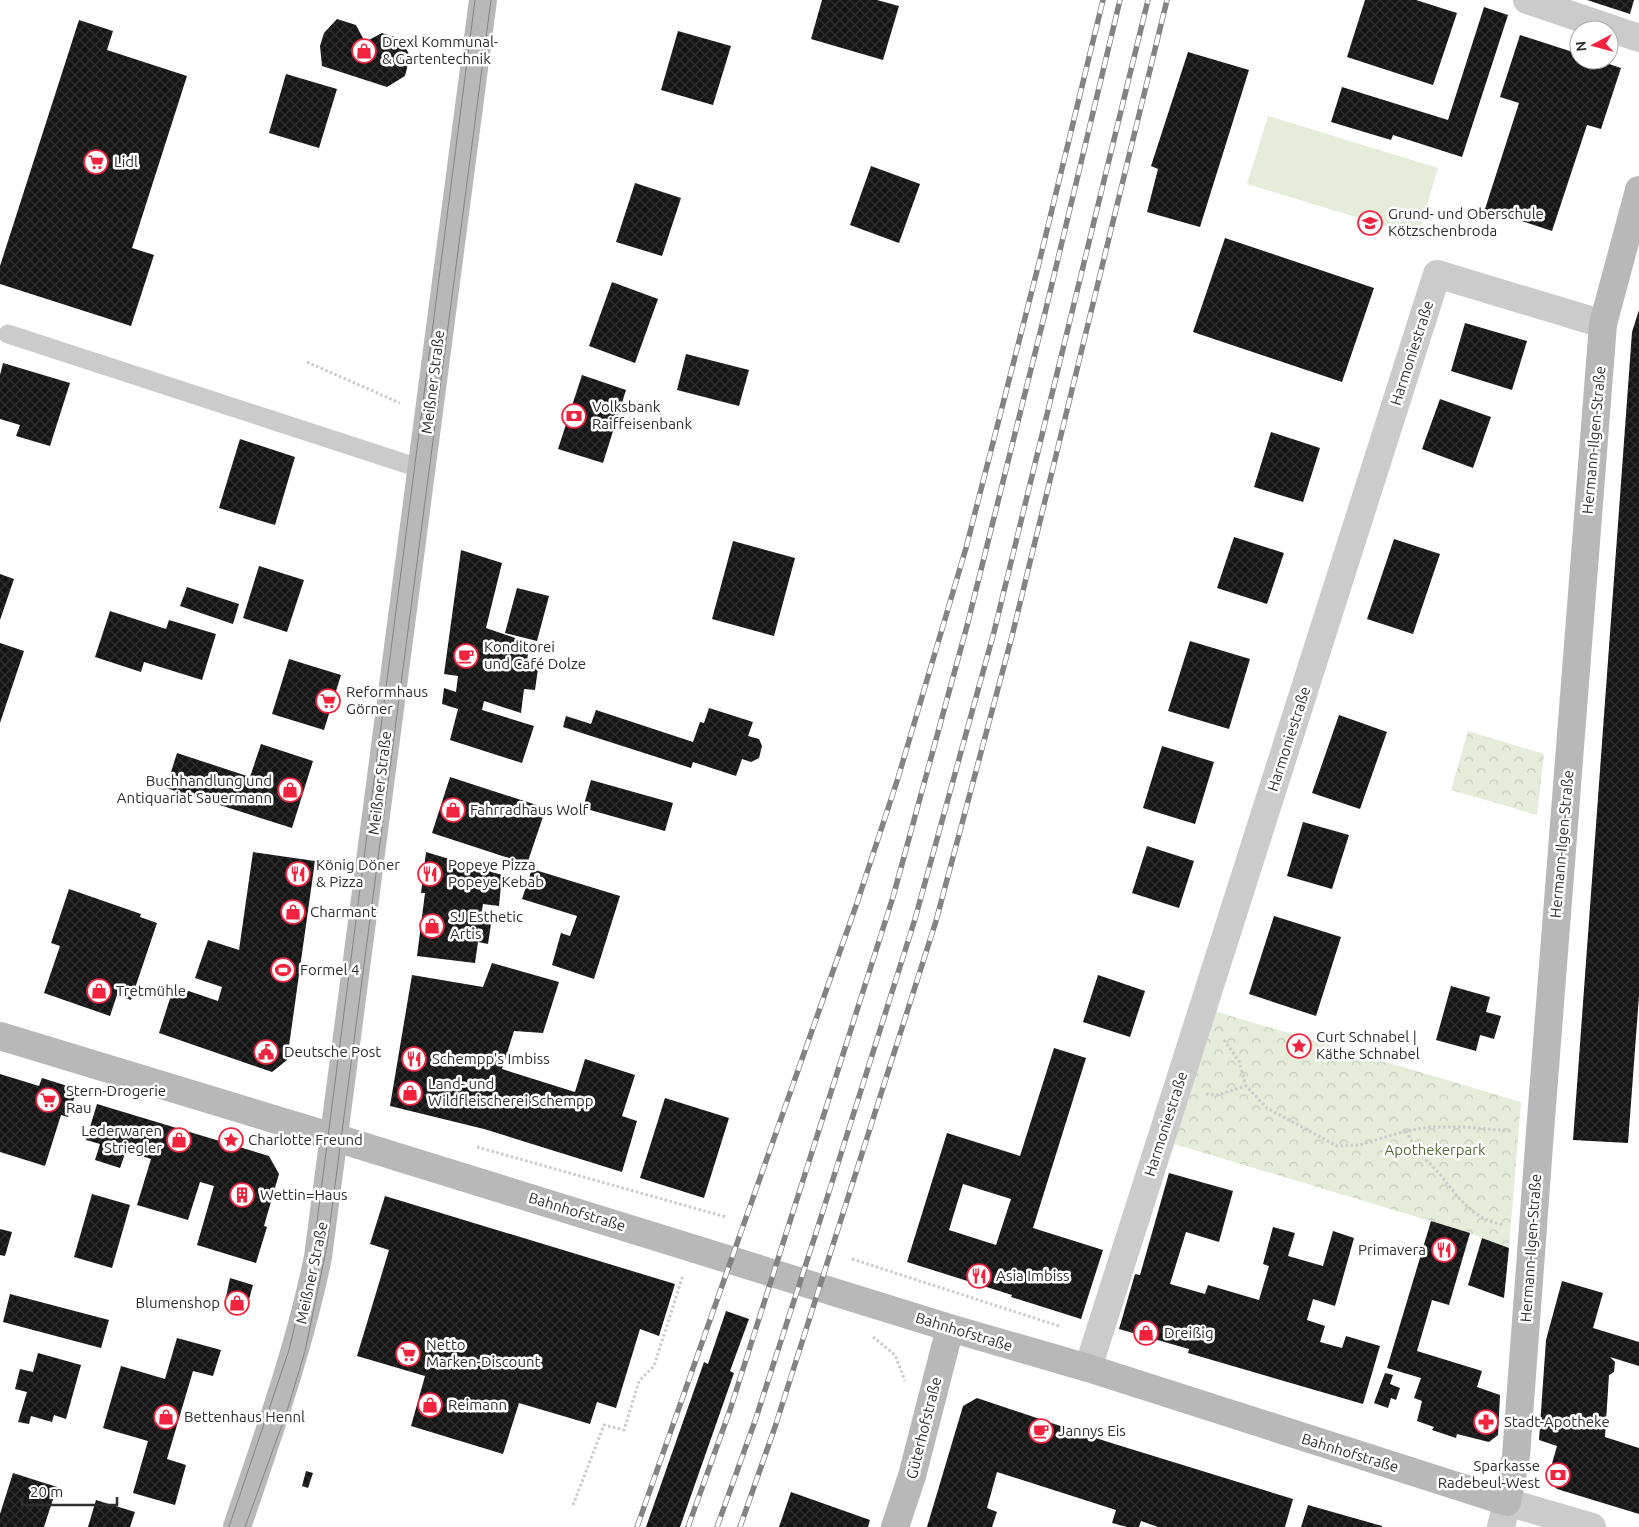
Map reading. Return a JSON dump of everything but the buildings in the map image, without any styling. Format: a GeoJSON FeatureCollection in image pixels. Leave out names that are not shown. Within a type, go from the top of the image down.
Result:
{"type":"FeatureCollection","features":[{"type":"Feature","properties":{"kind":"street","name":"Meißner Straße"},"geometry":{"type":"LineString","coordinates":[[236,1527],[278,1409],[309,1301],[318,1257],[483,0]]}},
{"type":"Feature","properties":{"kind":"street"},"geometry":{"type":"LineString","coordinates":[[1528,0],[1639,38]]}},
{"type":"Feature","properties":{"kind":"street","name":"Hermann-Ilgen-Straße"},"geometry":{"type":"LineString","coordinates":[[1504,1514],[1516,1456],[1604,324],[1639,190]]}},
{"type":"Feature","properties":{"kind":"street","name":"Harmoniestraße"},"geometry":{"type":"LineString","coordinates":[[1088,1368],[1437,274],[1604,324]]}},
{"type":"Feature","properties":{"kind":"street","name":"Bahnhofstraße"},"geometry":{"type":"LineString","coordinates":[[0,1036],[335,1137],[950,1328],[1088,1368],[1504,1514],[1592,1527]]}},
{"type":"Feature","properties":{"kind":"street","name":"Güterhofstraße"},"geometry":{"type":"LineString","coordinates":[[895,1527],[907,1494],[950,1328]]}},
{"type":"Feature","properties":{"kind":"lane"},"geometry":{"type":"LineString","coordinates":[[8,334],[422,469]]}},
{"type":"Feature","properties":{"kind":"path"},"geometry":{"type":"LineString","coordinates":[[307,362],[429,415]]}},
{"type":"Feature","properties":{"kind":"path"},"geometry":{"type":"LineString","coordinates":[[1197,1027],[1224,1040],[1239,1061],[1246,1086],[1267,1108],[1337,1146],[1359,1145],[1406,1131],[1430,1127],[1464,1127],[1540,1132]]}},
{"type":"Feature","properties":{"kind":"path"},"geometry":{"type":"LineString","coordinates":[[1176,1092],[1217,1095],[1246,1086]]}},
{"type":"Feature","properties":{"kind":"path"},"geometry":{"type":"LineString","coordinates":[[1406,1131],[1417,1149],[1458,1200],[1493,1223],[1533,1231]]}},
{"type":"Feature","properties":{"kind":"path"},"geometry":{"type":"LineString","coordinates":[[468,1145],[726,1217]]}},
{"type":"Feature","properties":{"kind":"path"},"geometry":{"type":"LineString","coordinates":[[852,1259],[1097,1338]]}},
{"type":"Feature","properties":{"kind":"path"},"geometry":{"type":"LineString","coordinates":[[574,1506],[604,1425],[624,1430],[639,1381],[654,1366],[684,1272]]}},
{"type":"Feature","properties":{"kind":"path"},"geometry":{"type":"LineString","coordinates":[[868,1334],[895,1355],[910,1395],[931,1402]]}},
{"type":"Feature","properties":{"kind":"green space"},"geometry":{"type":"Polygon","coordinates":[[[1268,116],[1438,168],[1418,236],[1247,184],[1268,116]]]}},
{"type":"Feature","properties":{"kind":"green space"},"geometry":{"type":"Polygon","coordinates":[[[1468,731],[1544,754],[1537,815],[1451,790],[1468,731]]]}},
{"type":"Feature","properties":{"kind":"green space","name":"Apothekerpark"},"geometry":{"type":"Polygon","coordinates":[[[1214,1011],[1521,1102],[1509,1248],[1470,1233],[1174,1144],[1214,1011]]]}},
{"type":"Feature","properties":{"kind":"tram line"},"geometry":{"type":"LineString","coordinates":[[229,1527],[289,1350],[314,1245],[475,0]]}},
{"type":"Feature","properties":{"kind":"tram line"},"geometry":{"type":"LineString","coordinates":[[245,1527],[287,1411],[305,1351],[327,1246],[491,0]]}},
{"type":"Feature","properties":{"kind":"railway"},"geometry":{"type":"LineString","coordinates":[[637,1527],[857,903],[898,778],[966,548],[1038,267],[1103,0]]}},
{"type":"Feature","properties":{"kind":"railway"},"geometry":{"type":"LineString","coordinates":[[688,1527],[730,1410],[893,897],[967,626],[1120,0]]}},
{"type":"Feature","properties":{"kind":"railway"},"geometry":{"type":"LineString","coordinates":[[717,1527],[755,1421],[915,919],[994,632],[1148,0]]}},
{"type":"Feature","properties":{"kind":"railway"},"geometry":{"type":"LineString","coordinates":[[740,1527],[775,1427],[936,921],[1012,636],[1167,0]]}},
{"type":"Feature","properties":{"kind":"place","name":"Drexl Kommunal- & Gartentechnik"},"geometry":{"type":"Point","coordinates":[364,51]}},
{"type":"Feature","properties":{"kind":"place","name":"Lidl"},"geometry":{"type":"Point","coordinates":[96,162]}},
{"type":"Feature","properties":{"kind":"place","name":"Grund- und Oberschule Kötzschenbroda"},"geometry":{"type":"Point","coordinates":[1370,223]}},
{"type":"Feature","properties":{"kind":"place","name":"Volksbank Raiffeisenbank"},"geometry":{"type":"Point","coordinates":[574,416]}},
{"type":"Feature","properties":{"kind":"place","name":"Konditorei und Café Dolze"},"geometry":{"type":"Point","coordinates":[466,656]}},
{"type":"Feature","properties":{"kind":"place","name":"Reformhaus Görner"},"geometry":{"type":"Point","coordinates":[328,701]}},
{"type":"Feature","properties":{"kind":"place","name":"Buchhandlung und Antiquariat Sauermann"},"geometry":{"type":"Point","coordinates":[290,790]}},
{"type":"Feature","properties":{"kind":"place","name":"Fahrradhaus Wolf"},"geometry":{"type":"Point","coordinates":[453,810]}},
{"type":"Feature","properties":{"kind":"place","name":"König Döner & Pizza"},"geometry":{"type":"Point","coordinates":[298,874]}},
{"type":"Feature","properties":{"kind":"place","name":"Popeye Pizza Popeye Kebab"},"geometry":{"type":"Point","coordinates":[430,874]}},
{"type":"Feature","properties":{"kind":"place","name":"Charmant"},"geometry":{"type":"Point","coordinates":[293,912]}},
{"type":"Feature","properties":{"kind":"place","name":"SJ Esthetic Artis"},"geometry":{"type":"Point","coordinates":[432,926]}},
{"type":"Feature","properties":{"kind":"place","name":"Formel 4"},"geometry":{"type":"Point","coordinates":[283,970]}},
{"type":"Feature","properties":{"kind":"place","name":"Tretmühle"},"geometry":{"type":"Point","coordinates":[99,991]}},
{"type":"Feature","properties":{"kind":"place","name":"Curt Schnabel | Käthe Schnabel"},"geometry":{"type":"Point","coordinates":[1299,1046]}},
{"type":"Feature","properties":{"kind":"place","name":"Deutsche Post"},"geometry":{"type":"Point","coordinates":[266,1052]}},
{"type":"Feature","properties":{"kind":"place","name":"Schempp's Imbiss"},"geometry":{"type":"Point","coordinates":[414,1059]}},
{"type":"Feature","properties":{"kind":"place","name":"Land- und Wildfleischerei Schempp"},"geometry":{"type":"Point","coordinates":[410,1093]}},
{"type":"Feature","properties":{"kind":"place","name":"Stern-Drogerie Rau"},"geometry":{"type":"Point","coordinates":[48,1100]}},
{"type":"Feature","properties":{"kind":"place","name":"Lederwaren Striegler"},"geometry":{"type":"Point","coordinates":[179,1140]}},
{"type":"Feature","properties":{"kind":"place","name":"Charlotte Freund"},"geometry":{"type":"Point","coordinates":[231,1140]}},
{"type":"Feature","properties":{"kind":"place","name":"Wettin=Haus"},"geometry":{"type":"Point","coordinates":[242,1195]}},
{"type":"Feature","properties":{"kind":"place","name":"Primavera"},"geometry":{"type":"Point","coordinates":[1444,1250]}},
{"type":"Feature","properties":{"kind":"place","name":"Asia Imbiss"},"geometry":{"type":"Point","coordinates":[979,1276]}},
{"type":"Feature","properties":{"kind":"place","name":"Blumenshop"},"geometry":{"type":"Point","coordinates":[237,1303]}},
{"type":"Feature","properties":{"kind":"place","name":"Dreißig"},"geometry":{"type":"Point","coordinates":[1146,1333]}},
{"type":"Feature","properties":{"kind":"place","name":"Netto Marken-Discount"},"geometry":{"type":"Point","coordinates":[408,1354]}},
{"type":"Feature","properties":{"kind":"place","name":"Reimann"},"geometry":{"type":"Point","coordinates":[430,1405]}},
{"type":"Feature","properties":{"kind":"place","name":"Bettenhaus Hennl"},"geometry":{"type":"Point","coordinates":[166,1417]}},
{"type":"Feature","properties":{"kind":"place","name":"Stadt-Apotheke"},"geometry":{"type":"Point","coordinates":[1486,1422]}},
{"type":"Feature","properties":{"kind":"place","name":"Jannys Eis"},"geometry":{"type":"Point","coordinates":[1041,1431]}},
{"type":"Feature","properties":{"kind":"place","name":"Sparkasse Radebeul-West"},"geometry":{"type":"Point","coordinates":[1558,1475]}}]}
